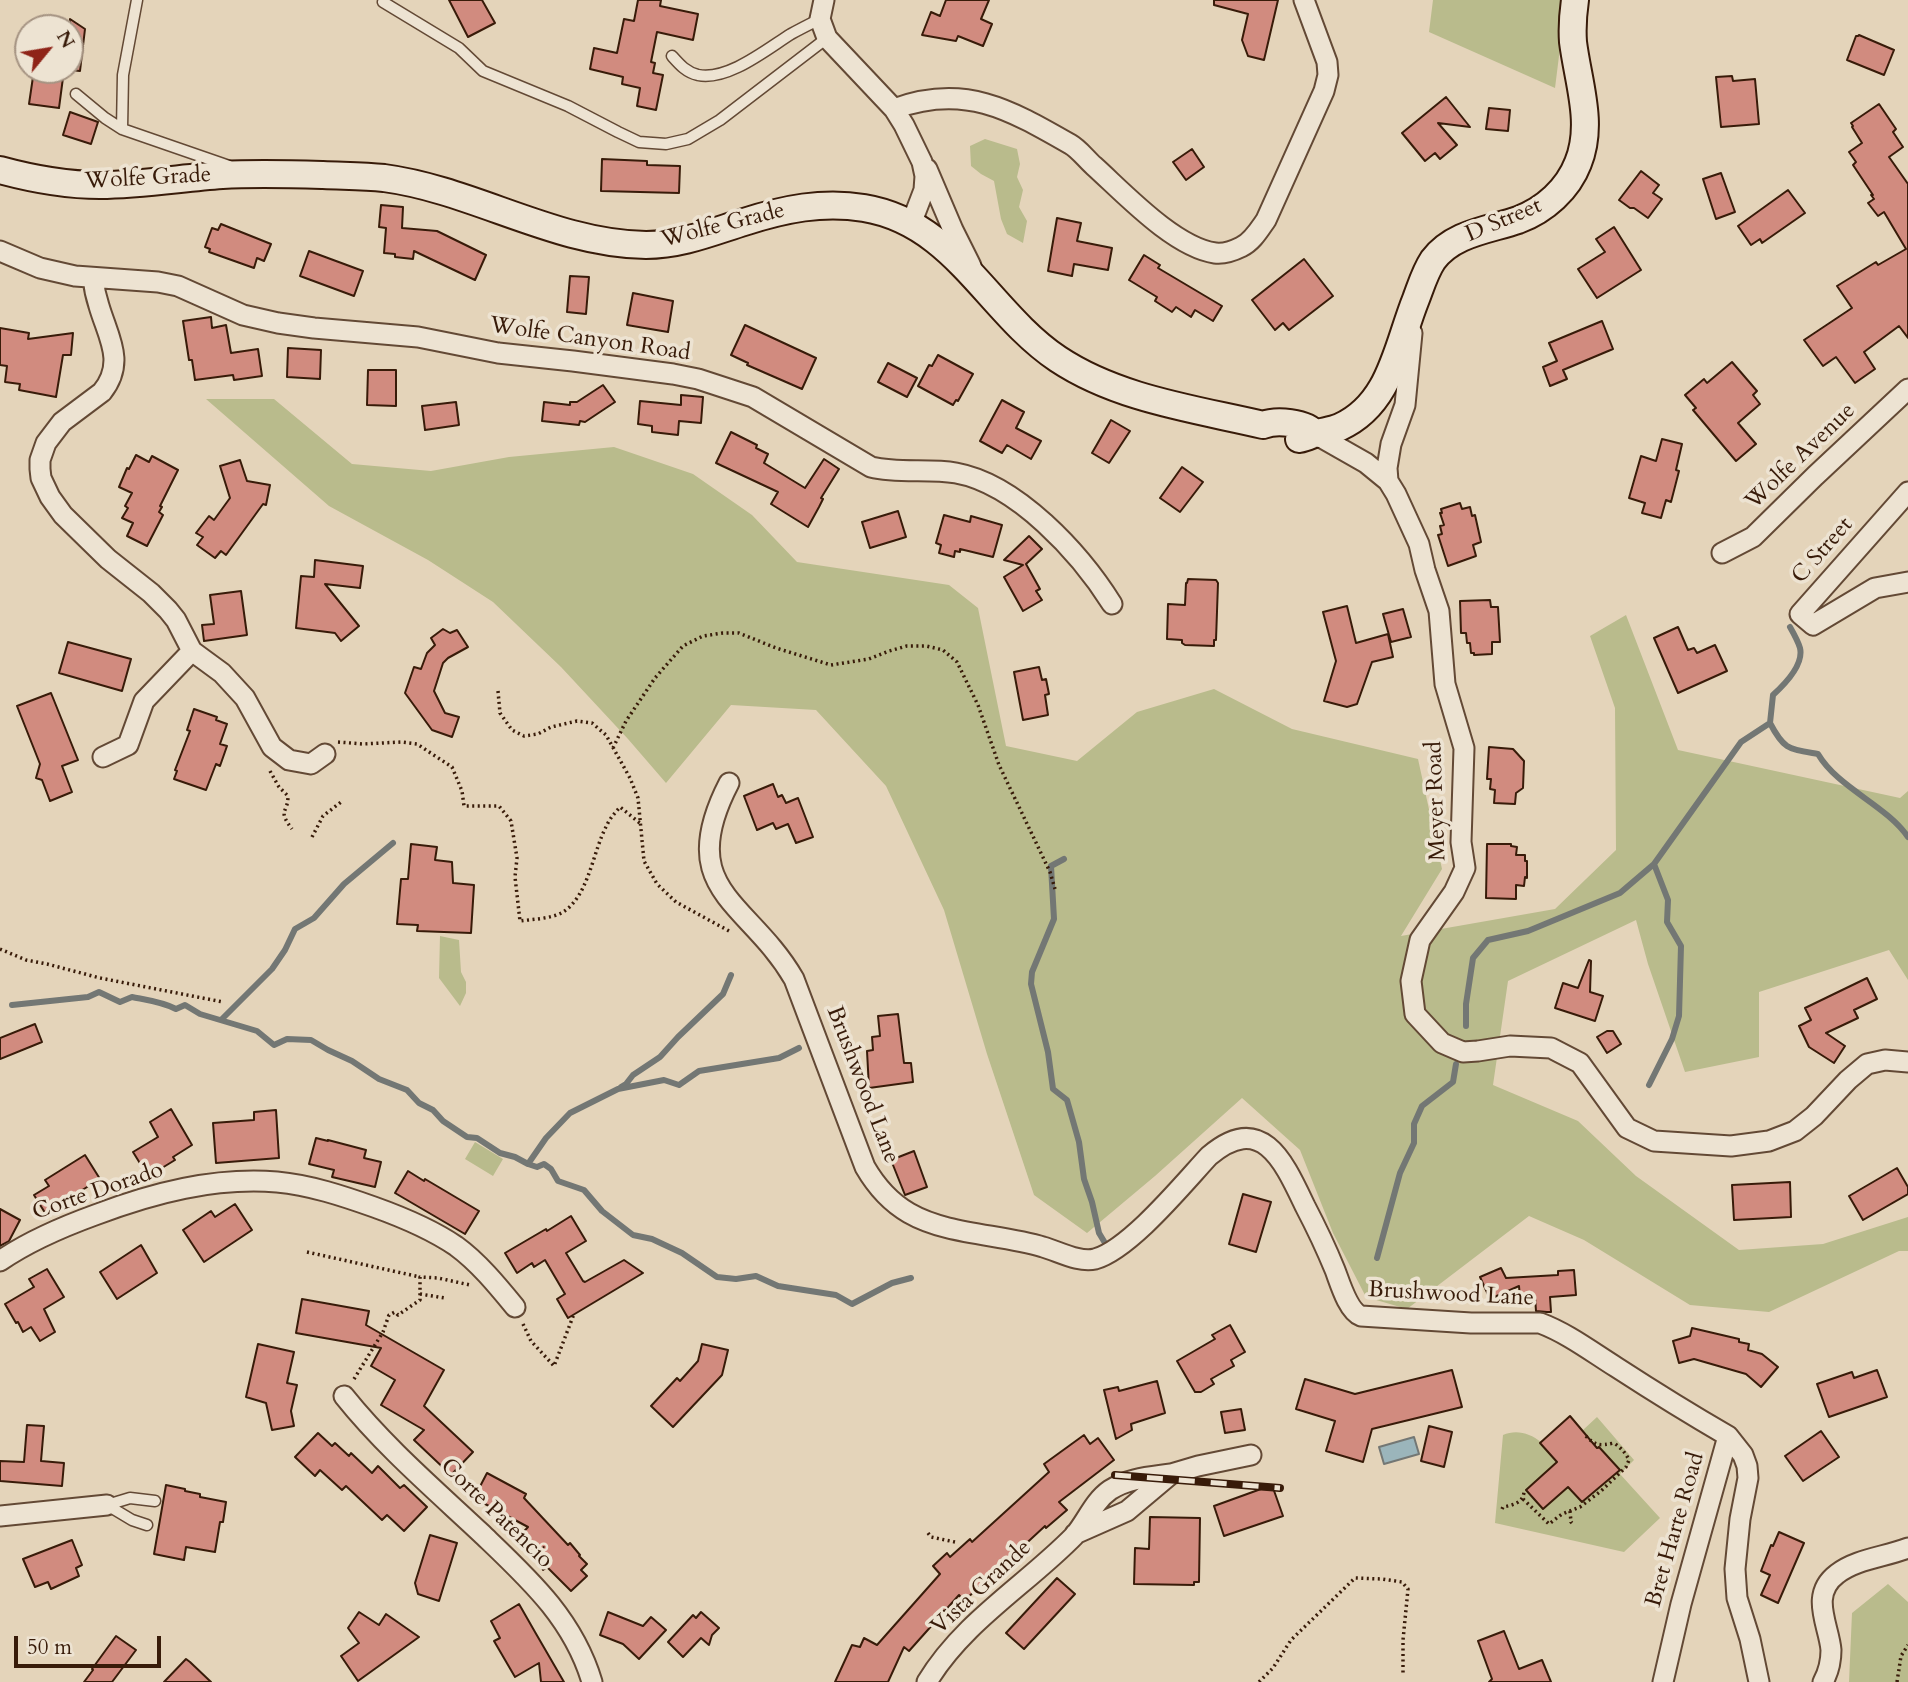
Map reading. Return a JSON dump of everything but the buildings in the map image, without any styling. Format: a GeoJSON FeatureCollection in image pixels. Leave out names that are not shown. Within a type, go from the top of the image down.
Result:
{"type":"FeatureCollection","features":[{"type":"Feature","properties":{"kind":"street"},"geometry":{"type":"LineString","coordinates":[[894,109],[915,101],[956,97],[990,104],[1023,118],[1071,145],[1163,227],[1194,246],[1215,253],[1228,252],[1242,247],[1256,235],[1266,220],[1324,91],[1328,75],[1327,62],[1304,0]]}},
{"type":"Feature","properties":{"kind":"street","name":"D Street"},"geometry":{"type":"LineString","coordinates":[[1315,434],[1348,423],[1376,400],[1388,377],[1427,270],[1441,251],[1462,238],[1519,219],[1542,207],[1561,191],[1575,171],[1584,144],[1585,128],[1583,96],[1573,40],[1575,0]]}},
{"type":"Feature","properties":{"kind":"street"},"geometry":{"type":"LineString","coordinates":[[822,10],[827,38],[894,109],[904,125],[978,279]]}},
{"type":"Feature","properties":{"kind":"street"},"geometry":{"type":"LineString","coordinates":[[911,224],[925,183],[924,169],[918,153]]}},
{"type":"Feature","properties":{"kind":"street","name":"Wolfe Grade"},"geometry":{"type":"LineString","coordinates":[[0,170],[49,181],[102,185],[249,174],[397,180],[431,188],[564,231],[611,242],[645,245],[682,242],[761,217],[810,206],[865,208],[890,214],[944,245],[1031,338],[1059,360],[1080,372],[1144,397],[1264,425],[1275,422],[1302,425],[1366,463],[1388,481]]}},
{"type":"Feature","properties":{"kind":"street","name":"Wolfe Canyon Road"},"geometry":{"type":"LineString","coordinates":[[0,251],[58,273],[178,286],[243,315],[290,325],[418,337],[498,353],[673,374],[737,391],[762,402],[871,467],[890,471],[929,470],[954,473],[978,479],[1002,490],[1039,519],[1069,548],[1095,578],[1112,604]]}},
{"type":"Feature","properties":{"kind":"street"},"geometry":{"type":"LineString","coordinates":[[93,278],[99,308],[113,346],[113,372],[102,392],[62,422],[50,436],[40,460],[41,478],[56,506],[72,524],[168,610],[192,651],[222,673],[245,698],[272,747],[289,760],[311,764],[328,747]]}},
{"type":"Feature","properties":{"kind":"street"},"geometry":{"type":"LineString","coordinates":[[1388,481],[1391,444],[1402,418],[1407,393],[1413,304]]}},
{"type":"Feature","properties":{"kind":"street","name":"Wolfe Avenue"},"geometry":{"type":"LineString","coordinates":[[1722,553],[1753,537],[1908,389]]}},
{"type":"Feature","properties":{"kind":"street","name":"Meyer Road"},"geometry":{"type":"LineString","coordinates":[[1388,481],[1419,544],[1439,611],[1445,684],[1464,748],[1461,842],[1465,867],[1454,892],[1420,940],[1411,981],[1415,1014],[1442,1043],[1463,1052],[1510,1045],[1551,1048],[1580,1063],[1627,1128],[1654,1141],[1731,1146],[1769,1141],[1795,1130],[1814,1116],[1867,1064],[1885,1060],[1908,1062]]}},
{"type":"Feature","properties":{"kind":"street","name":"C Street"},"geometry":{"type":"LineString","coordinates":[[1908,492],[1800,614],[1813,625],[1875,588],[1908,582]]}},
{"type":"Feature","properties":{"kind":"street"},"geometry":{"type":"LineString","coordinates":[[103,757],[128,745],[144,701],[192,651]]}},
{"type":"Feature","properties":{"kind":"street","name":"Brushwood Lane"},"geometry":{"type":"LineString","coordinates":[[729,783],[719,804],[709,844],[715,877],[726,897],[781,958],[794,979],[865,1167],[873,1181],[901,1208],[931,1223],[1015,1240],[1093,1260],[1130,1239],[1220,1147],[1238,1139],[1257,1140],[1276,1154],[1291,1175],[1326,1248],[1345,1296],[1356,1314],[1461,1322],[1540,1323],[1582,1345],[1728,1436]]}},
{"type":"Feature","properties":{"kind":"street","name":"Corte Dorado"},"geometry":{"type":"LineString","coordinates":[[0,1261],[46,1235],[141,1199],[208,1184],[278,1182],[313,1188],[346,1198],[397,1216],[429,1231],[468,1256],[515,1307]]}},
{"type":"Feature","properties":{"kind":"street","name":"Corte Patencio"},"geometry":{"type":"LineString","coordinates":[[344,1396],[372,1429],[548,1600],[574,1637],[592,1682]]}},
{"type":"Feature","properties":{"kind":"street","name":"Bret Harte Road"},"geometry":{"type":"LineString","coordinates":[[1663,1682],[1681,1604],[1728,1436]]}},
{"type":"Feature","properties":{"kind":"street","name":"Bret Harte Road"},"geometry":{"type":"LineString","coordinates":[[1728,1436],[1743,1455],[1748,1478],[1735,1569],[1737,1598],[1750,1639],[1759,1682]]}},
{"type":"Feature","properties":{"kind":"street","name":"Vista Grande"},"geometry":{"type":"LineString","coordinates":[[926,1682],[971,1628],[1075,1534],[1097,1502],[1112,1489],[1129,1480],[1171,1474],[1251,1455]]}},
{"type":"Feature","properties":{"kind":"street","name":"Vista Grande"},"geometry":{"type":"LineString","coordinates":[[1075,1534],[1127,1511],[1171,1474]]}},
{"type":"Feature","properties":{"kind":"street"},"geometry":{"type":"LineString","coordinates":[[0,1516],[107,1505]]}},
{"type":"Feature","properties":{"kind":"street"},"geometry":{"type":"LineString","coordinates":[[1823,1682],[1831,1648],[1822,1610],[1823,1593],[1830,1580],[1849,1567],[1908,1548]]}},
{"type":"Feature","properties":{"kind":"lane"},"geometry":{"type":"LineString","coordinates":[[122,129],[123,75],[137,0]]}},
{"type":"Feature","properties":{"kind":"lane"},"geometry":{"type":"LineString","coordinates":[[383,2],[459,48],[483,71],[568,106],[639,142],[666,145],[688,139],[720,120],[827,38]]}},
{"type":"Feature","properties":{"kind":"lane"},"geometry":{"type":"LineString","coordinates":[[672,56],[684,69],[698,75],[716,75],[759,55],[822,10]]}},
{"type":"Feature","properties":{"kind":"lane"},"geometry":{"type":"LineString","coordinates":[[76,94],[122,129],[249,174]]}},
{"type":"Feature","properties":{"kind":"lane"},"geometry":{"type":"LineString","coordinates":[[107,1505],[130,1498],[155,1501]]}},
{"type":"Feature","properties":{"kind":"lane"},"geometry":{"type":"LineString","coordinates":[[107,1505],[132,1520],[147,1525]]}},
{"type":"Feature","properties":{"kind":"path"},"geometry":{"type":"LineString","coordinates":[[614,748],[626,721],[655,678],[683,646],[703,636],[739,633],[831,665],[869,659],[907,646],[943,650],[957,662],[978,705],[999,765],[1050,872],[1055,889]]}},
{"type":"Feature","properties":{"kind":"path"},"geometry":{"type":"LineString","coordinates":[[498,691],[500,713],[512,730],[524,736],[538,734],[565,723],[584,722],[592,723],[606,736],[638,798],[643,861],[657,884],[676,902],[733,933]]}},
{"type":"Feature","properties":{"kind":"path"},"geometry":{"type":"LineString","coordinates":[[328,747],[349,743],[418,744],[452,767],[462,791],[464,806],[499,806],[511,821],[517,858],[515,877],[520,921],[562,913],[576,901],[607,823],[620,807],[641,824]]}},
{"type":"Feature","properties":{"kind":"path"},"geometry":{"type":"LineString","coordinates":[[266,763],[279,787],[288,796],[284,816],[292,829]]}},
{"type":"Feature","properties":{"kind":"path"},"geometry":{"type":"LineString","coordinates":[[312,837],[323,816],[341,802]]}},
{"type":"Feature","properties":{"kind":"path"},"geometry":{"type":"LineString","coordinates":[[0,949],[26,960],[100,978],[223,1002]]}},
{"type":"Feature","properties":{"kind":"path"},"geometry":{"type":"LineString","coordinates":[[307,1252],[458,1284]]}},
{"type":"Feature","properties":{"kind":"path"},"geometry":{"type":"LineString","coordinates":[[344,1396],[383,1332],[389,1315],[395,1312],[398,1315],[420,1300],[420,1277]]}},
{"type":"Feature","properties":{"kind":"path"},"geometry":{"type":"LineString","coordinates":[[420,1294],[445,1298]]}},
{"type":"Feature","properties":{"kind":"path"},"geometry":{"type":"LineString","coordinates":[[515,1307],[531,1341],[554,1366],[574,1314]]}},
{"type":"Feature","properties":{"kind":"path"},"geometry":{"type":"LineString","coordinates":[[1523,1499],[1549,1524],[1562,1514],[1580,1507],[1626,1467],[1629,1460],[1626,1453],[1614,1443],[1602,1446],[1593,1444],[1585,1435]]}},
{"type":"Feature","properties":{"kind":"path"},"geometry":{"type":"LineString","coordinates":[[1502,1509],[1523,1499],[1524,1492]]}},
{"type":"Feature","properties":{"kind":"path"},"geometry":{"type":"LineString","coordinates":[[1570,1511],[1572,1523]]}},
{"type":"Feature","properties":{"kind":"path"},"geometry":{"type":"LineString","coordinates":[[928,1534],[955,1542]]}},
{"type":"Feature","properties":{"kind":"path"},"geometry":{"type":"LineString","coordinates":[[1259,1682],[1273,1668],[1292,1640],[1355,1578],[1402,1582],[1408,1589],[1403,1675]]}},
{"type":"Feature","properties":{"kind":"path"},"geometry":{"type":"LineString","coordinates":[[1897,1682],[1901,1656],[1908,1645]]}},
{"type":"Feature","properties":{"kind":"green space"},"geometry":{"type":"Polygon","coordinates":[[[1433,0],[1566,0],[1555,88],[1429,32],[1433,0]]]}},
{"type":"Feature","properties":{"kind":"green space"},"geometry":{"type":"Polygon","coordinates":[[[985,139],[1017,149],[1020,164],[1017,177],[1023,190],[1019,207],[1027,221],[1023,243],[1007,234],[1001,219],[994,181],[971,166],[970,146],[985,139]]]}},
{"type":"Feature","properties":{"kind":"green space"},"geometry":{"type":"Polygon","coordinates":[[[206,399],[274,399],[352,464],[431,471],[509,457],[614,447],[693,474],[752,515],[797,562],[949,585],[978,608],[1006,746],[1077,761],[1137,712],[1214,689],[1292,729],[1418,759],[1442,869],[1401,936],[1555,909],[1616,850],[1615,708],[1590,636],[1626,615],[1678,750],[1900,798],[1908,791],[1908,980],[1889,950],[1759,992],[1759,1057],[1685,1072],[1636,920],[1508,981],[1493,1085],[1578,1121],[1636,1176],[1739,1250],[1823,1244],[1908,1217],[1908,1251],[1899,1251],[1769,1312],[1690,1305],[1584,1240],[1529,1216],[1407,1309],[1366,1297],[1333,1233],[1300,1150],[1242,1098],[1087,1233],[1034,1195],[987,1054],[944,910],[886,786],[816,710],[731,705],[666,783],[561,667],[493,602],[428,560],[329,506],[206,399]]]}},
{"type":"Feature","properties":{"kind":"green space"},"geometry":{"type":"Polygon","coordinates":[[[440,936],[459,940],[461,972],[466,982],[466,993],[460,1006],[439,978],[440,936]]]}},
{"type":"Feature","properties":{"kind":"green space"},"geometry":{"type":"Polygon","coordinates":[[[475,1142],[503,1159],[493,1176],[465,1159],[475,1142]]]}},
{"type":"Feature","properties":{"kind":"green space"},"geometry":{"type":"Polygon","coordinates":[[[1597,1417],[1634,1460],[1620,1474],[1660,1518],[1624,1552],[1495,1523],[1503,1435],[1518,1432],[1532,1436],[1541,1442],[1557,1462],[1526,1490],[1543,1509],[1567,1487],[1582,1502],[1620,1470],[1583,1430],[1597,1417]]]}},
{"type":"Feature","properties":{"kind":"green space"},"geometry":{"type":"Polygon","coordinates":[[[1888,1584],[1908,1602],[1908,1682],[1849,1682],[1852,1613],[1888,1584]]]}},
{"type":"Feature","properties":{"kind":"water"},"geometry":{"type":"Polygon","coordinates":[[[1414,1437],[1419,1454],[1384,1464],[1379,1447],[1414,1437]]]}},
{"type":"Feature","properties":{"kind":"waterway"},"geometry":{"type":"LineString","coordinates":[[1466,1026],[1466,1004],[1473,958],[1488,940],[1528,931],[1620,893],[1654,864],[1741,742],[1770,723],[1773,695],[1792,674],[1799,661],[1799,645],[1790,627]]}},
{"type":"Feature","properties":{"kind":"waterway"},"geometry":{"type":"LineString","coordinates":[[1770,723],[1779,739],[1788,747],[1818,754],[1837,777],[1887,815],[1908,837]]}},
{"type":"Feature","properties":{"kind":"waterway"},"geometry":{"type":"LineString","coordinates":[[222,1019],[272,969],[295,929],[314,918],[344,884],[393,843]]}},
{"type":"Feature","properties":{"kind":"waterway"},"geometry":{"type":"LineString","coordinates":[[1064,859],[1051,866],[1054,919],[1032,972],[1031,984],[1048,1052],[1053,1089],[1067,1100],[1079,1142],[1084,1179],[1099,1233],[1105,1243]]}},
{"type":"Feature","properties":{"kind":"waterway"},"geometry":{"type":"LineString","coordinates":[[1649,1085],[1672,1039],[1679,1016],[1681,946],[1667,922],[1668,900],[1654,864]]}},
{"type":"Feature","properties":{"kind":"waterway"},"geometry":{"type":"LineString","coordinates":[[621,1087],[633,1075],[660,1057],[723,994],[731,975]]}},
{"type":"Feature","properties":{"kind":"waterway"},"geometry":{"type":"LineString","coordinates":[[12,1005],[88,997],[99,992],[120,1002],[132,997],[176,1009],[185,1005],[200,1014],[257,1031],[274,1045],[287,1039],[311,1040],[352,1061],[379,1079],[407,1090],[419,1103],[433,1110],[443,1121],[467,1137],[477,1138],[500,1153],[528,1164],[546,1138],[570,1113],[618,1089],[664,1080],[679,1085],[699,1071],[779,1058],[799,1048]]}},
{"type":"Feature","properties":{"kind":"waterway"},"geometry":{"type":"LineString","coordinates":[[1377,1258],[1400,1173],[1414,1143],[1414,1124],[1422,1106],[1453,1082],[1456,1064]]}},
{"type":"Feature","properties":{"kind":"waterway"},"geometry":{"type":"LineString","coordinates":[[528,1164],[537,1167],[544,1164],[551,1169],[558,1181],[584,1190],[602,1211],[633,1235],[652,1239],[682,1253],[717,1277],[736,1279],[756,1276],[778,1286],[836,1295],[852,1304],[892,1283],[911,1278]]}},
{"type":"Feature","properties":{"kind":"railway"},"geometry":{"type":"LineString","coordinates":[[1115,1475],[1280,1488]]}}]}
